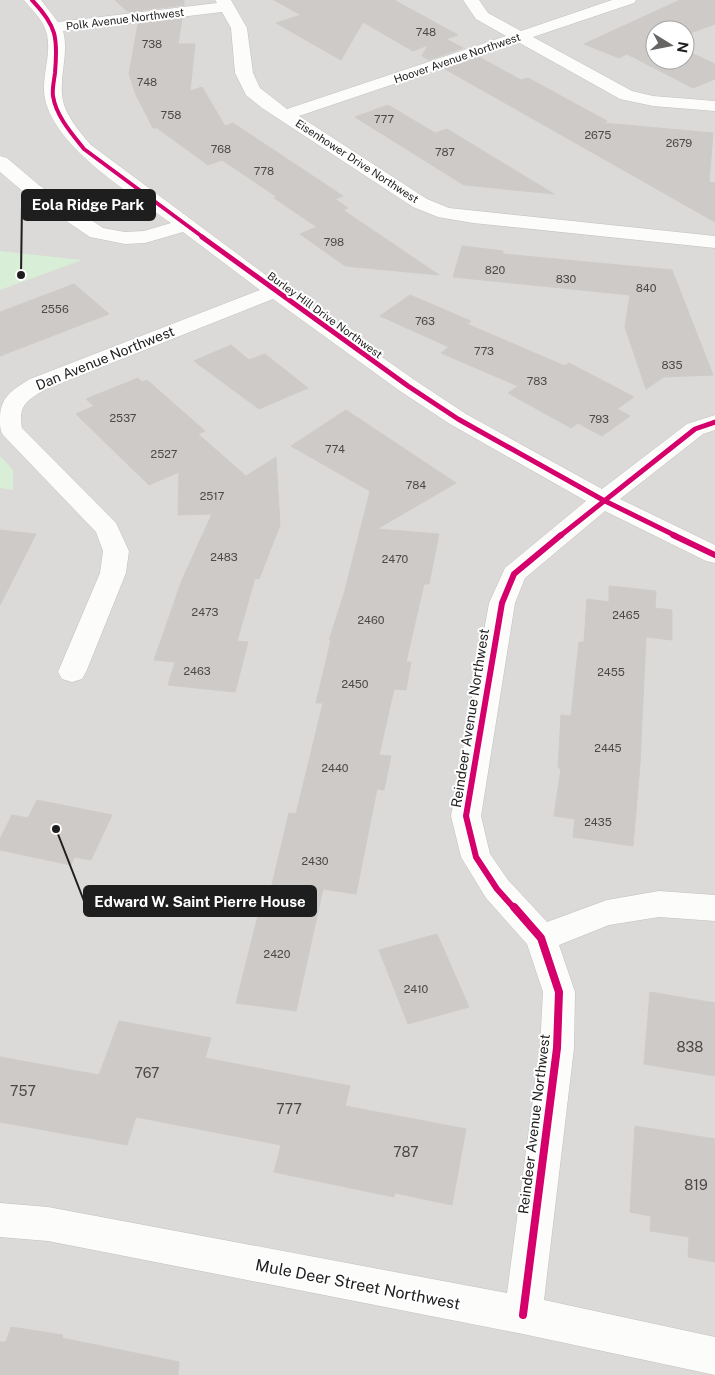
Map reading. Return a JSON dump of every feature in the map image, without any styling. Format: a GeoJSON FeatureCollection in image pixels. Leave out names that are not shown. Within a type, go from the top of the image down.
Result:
{"type":"FeatureCollection","features":[{"type":"Feature","properties":{"kind":"street"},"geometry":{"type":"LineString","coordinates":[[32,0],[54,27]]}},
{"type":"Feature","properties":{"kind":"street"},"geometry":{"type":"LineString","coordinates":[[471,0],[482,16],[626,95],[653,101],[715,106]]}},
{"type":"Feature","properties":{"kind":"street","name":"Hoover Avenue Northwest"},"geometry":{"type":"LineString","coordinates":[[286,116],[628,0]]}},
{"type":"Feature","properties":{"kind":"street","name":"Polk Avenue Northwest"},"geometry":{"type":"LineString","coordinates":[[54,27],[225,4]]}},
{"type":"Feature","properties":{"kind":"street","name":"Eisenhower Drive Northwest"},"geometry":{"type":"LineString","coordinates":[[225,4],[239,28],[244,73],[252,91],[286,116],[420,203],[445,213],[715,242]]}},
{"type":"Feature","properties":{"kind":"street","name":"Burley Hill Drive Northwest"},"geometry":{"type":"LineString","coordinates":[[54,27],[58,41],[53,96],[69,131],[84,149],[274,291],[458,419],[603,500],[715,555]]}},
{"type":"Feature","properties":{"kind":"street"},"geometry":{"type":"LineString","coordinates":[[0,162],[33,190],[97,233],[125,238],[145,238],[187,225]]}},
{"type":"Feature","properties":{"kind":"street","name":"Dan Avenue Northwest"},"geometry":{"type":"LineString","coordinates":[[72,672],[113,573],[116,551],[107,529],[11,430],[8,416],[14,403],[22,393],[38,384],[274,291]]}},
{"type":"Feature","properties":{"kind":"street","name":"Reindeer Avenue Northwest"},"geometry":{"type":"LineString","coordinates":[[523,1315],[557,1048],[559,992],[541,938],[497,889],[476,857],[466,816],[502,603],[514,574],[603,500],[694,429],[715,422]]}},
{"type":"Feature","properties":{"kind":"street"},"geometry":{"type":"LineString","coordinates":[[541,938],[607,913],[659,904],[715,908]]}},
{"type":"Feature","properties":{"kind":"street","name":"Mule Deer Street Northwest"},"geometry":{"type":"LineString","coordinates":[[0,1220],[48,1224],[523,1315],[715,1356]]}},
{"type":"Feature","properties":{"kind":"shaded area"},"geometry":{"type":"Polygon","coordinates":[[[0,0],[715,0],[715,1375],[0,1375],[0,0]]]}},
{"type":"Feature","properties":{"kind":"green space"},"geometry":{"type":"Polygon","coordinates":[[[0,251],[82,260],[0,290],[0,251]]]}},
{"type":"Feature","properties":{"kind":"green space"},"geometry":{"type":"Polygon","coordinates":[[[0,456],[13,470],[13,490],[0,488],[0,456]]]}},
{"type":"Feature","properties":{"kind":"building"},"geometry":{"type":"Polygon","coordinates":[[[115,0],[184,0],[184,5],[128,12],[115,0]]]}},
{"type":"Feature","properties":{"kind":"building"},"geometry":{"type":"Polygon","coordinates":[[[274,0],[394,0],[458,35],[446,39],[463,48],[429,60],[422,56],[428,45],[413,51],[363,22],[341,60],[276,23],[301,15],[274,0]]]}},
{"type":"Feature","properties":{"kind":"building"},"geometry":{"type":"Polygon","coordinates":[[[680,0],[715,0],[715,24],[695,31],[695,20],[645,20],[645,63],[627,54],[619,58],[584,44],[680,0]]]}},
{"type":"Feature","properties":{"kind":"building"},"geometry":{"type":"Polygon","coordinates":[[[182,19],[178,44],[195,44],[190,91],[202,87],[225,126],[233,123],[343,196],[335,199],[348,208],[343,210],[439,275],[345,266],[300,234],[317,227],[274,198],[277,197],[222,160],[208,165],[157,128],[153,128],[136,95],[129,74],[138,24],[182,19]]]}},
{"type":"Feature","properties":{"kind":"building"},"geometry":{"type":"Polygon","coordinates":[[[695,55],[715,64],[715,79],[693,88],[658,70],[695,70],[695,55]]]}},
{"type":"Feature","properties":{"kind":"building"},"geometry":{"type":"Polygon","coordinates":[[[479,57],[521,80],[528,78],[607,121],[603,123],[713,133],[709,182],[715,183],[715,222],[445,69],[479,57]]]}},
{"type":"Feature","properties":{"kind":"building"},"geometry":{"type":"Polygon","coordinates":[[[388,105],[435,133],[447,129],[554,194],[464,185],[355,117],[388,105]]]}},
{"type":"Feature","properties":{"kind":"building"},"geometry":{"type":"Polygon","coordinates":[[[462,246],[503,251],[503,254],[672,270],[713,375],[664,377],[646,389],[625,327],[630,295],[453,277],[462,246]]]}},
{"type":"Feature","properties":{"kind":"building"},"geometry":{"type":"Polygon","coordinates":[[[74,284],[109,314],[0,356],[0,312],[74,284]]]}},
{"type":"Feature","properties":{"kind":"building"},"geometry":{"type":"Polygon","coordinates":[[[410,295],[471,321],[467,324],[565,366],[569,363],[634,397],[617,409],[630,416],[602,436],[578,423],[571,428],[508,393],[518,386],[441,353],[449,347],[380,316],[410,295]]]}},
{"type":"Feature","properties":{"kind":"building"},"geometry":{"type":"Polygon","coordinates":[[[231,345],[249,360],[265,354],[308,388],[259,409],[194,361],[231,345]]]}},
{"type":"Feature","properties":{"kind":"building"},"geometry":{"type":"Polygon","coordinates":[[[138,378],[142,382],[147,380],[205,431],[198,434],[246,476],[276,457],[280,525],[259,579],[255,578],[237,641],[248,642],[235,692],[168,685],[175,662],[154,660],[182,580],[212,514],[178,515],[179,472],[149,485],[76,414],[94,406],[86,399],[138,378]]]}},
{"type":"Feature","properties":{"kind":"building"},"geometry":{"type":"Polygon","coordinates":[[[346,410],[456,483],[377,529],[439,534],[429,584],[424,584],[406,662],[411,662],[406,690],[394,689],[379,755],[391,756],[384,790],[377,789],[356,894],[323,889],[296,1011],[236,1003],[264,892],[270,893],[289,813],[296,814],[323,703],[316,703],[331,640],[329,640],[344,594],[370,491],[291,446],[346,410]]]}},
{"type":"Feature","properties":{"kind":"building"},"geometry":{"type":"Polygon","coordinates":[[[0,530],[36,534],[0,605],[0,530]]]}},
{"type":"Feature","properties":{"kind":"building"},"geometry":{"type":"Polygon","coordinates":[[[609,586],[656,591],[655,608],[672,610],[672,640],[646,637],[640,764],[633,846],[573,837],[575,819],[554,816],[561,768],[558,768],[561,715],[571,716],[579,642],[584,642],[587,599],[609,602],[609,586]]]}},
{"type":"Feature","properties":{"kind":"building"},"geometry":{"type":"Polygon","coordinates":[[[37,800],[112,815],[91,860],[74,857],[71,865],[0,850],[0,839],[12,815],[28,818],[37,800]]]}},
{"type":"Feature","properties":{"kind":"building"},"geometry":{"type":"Polygon","coordinates":[[[437,934],[469,1007],[408,1024],[379,950],[437,934]]]}},
{"type":"Feature","properties":{"kind":"building"},"geometry":{"type":"Polygon","coordinates":[[[650,992],[715,1003],[715,1076],[644,1064],[650,992]]]}},
{"type":"Feature","properties":{"kind":"building"},"geometry":{"type":"Polygon","coordinates":[[[119,1021],[211,1038],[205,1058],[350,1086],[345,1106],[466,1129],[452,1205],[395,1193],[394,1197],[274,1172],[281,1145],[136,1117],[127,1145],[0,1122],[0,1057],[99,1075],[119,1021]]]}},
{"type":"Feature","properties":{"kind":"building"},"geometry":{"type":"Polygon","coordinates":[[[635,1126],[715,1139],[715,1262],[688,1257],[689,1237],[650,1231],[651,1216],[630,1212],[635,1126]]]}},
{"type":"Feature","properties":{"kind":"building"},"geometry":{"type":"Polygon","coordinates":[[[11,1327],[63,1335],[62,1338],[179,1362],[178,1375],[0,1375],[0,1342],[6,1342],[11,1327]]]}},
{"type":"Feature","properties":{"kind":"cycle path"},"geometry":{"type":"LineString","coordinates":[[32,0],[48,18],[57,41],[53,90],[54,103],[65,124],[84,149],[275,291],[408,386],[458,419],[603,500],[715,555]]}},
{"type":"Feature","properties":{"kind":"cycle path"},"geometry":{"type":"LineString","coordinates":[[523,1315],[557,1048],[559,992],[541,938],[497,889],[476,857],[466,816],[502,603],[514,574],[603,500],[695,429],[715,422]]}},
{"type":"Feature","properties":{"kind":"place","name":"Eola Ridge Park"},"geometry":{"type":"Point","coordinates":[21,275]}},
{"type":"Feature","properties":{"kind":"place","name":"Edward W. Saint Pierre House"},"geometry":{"type":"Point","coordinates":[56,829]}}]}
